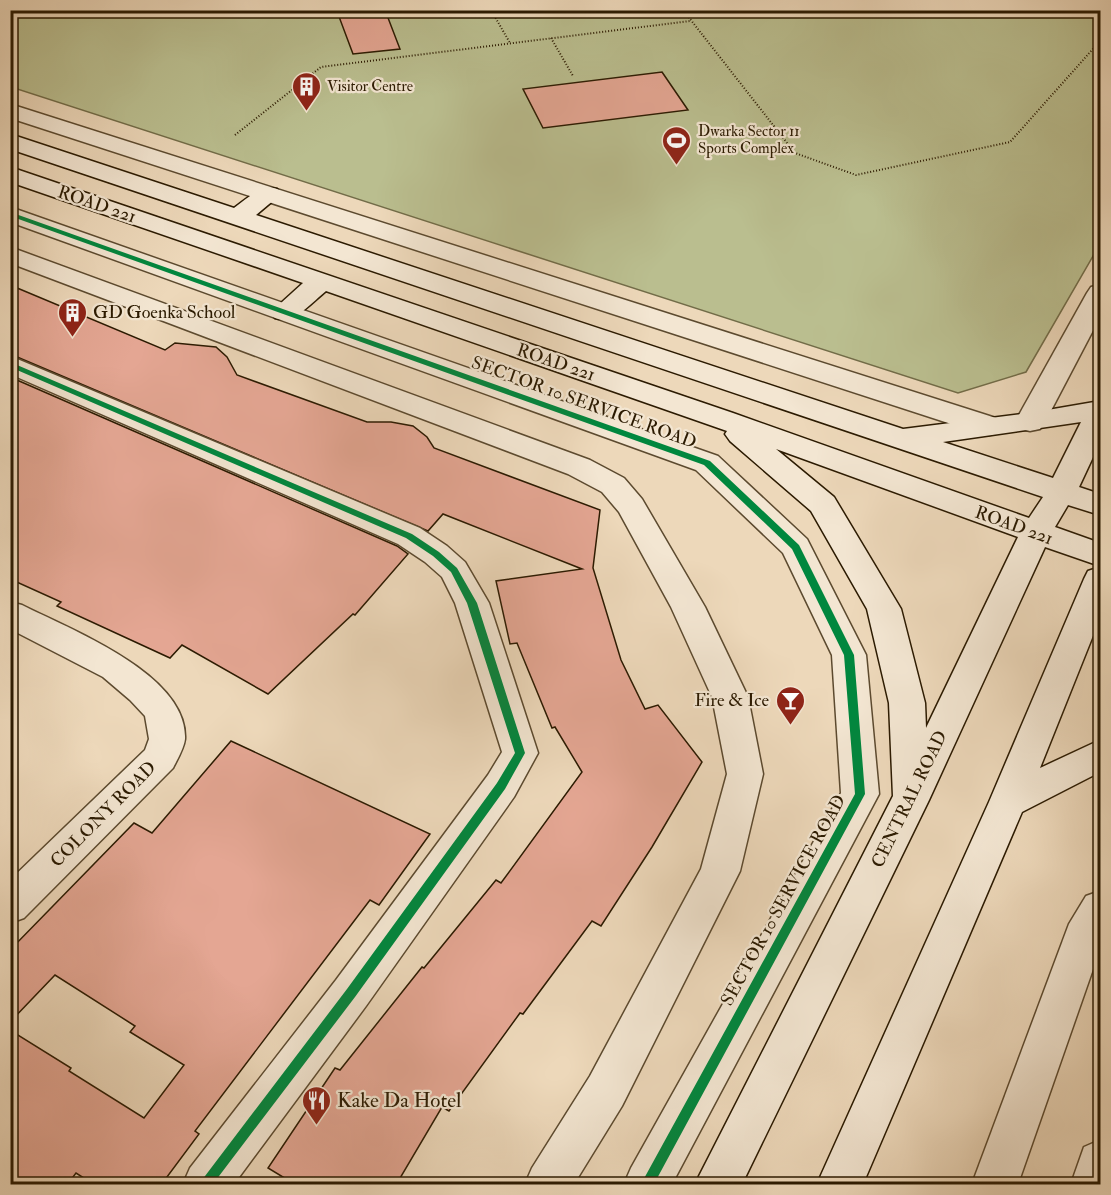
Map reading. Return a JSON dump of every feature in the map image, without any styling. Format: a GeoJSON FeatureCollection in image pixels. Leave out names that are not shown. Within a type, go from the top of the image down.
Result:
{"type":"FeatureCollection","features":[{"type":"Feature","properties":{"kind":"street"},"geometry":{"type":"LineString","coordinates":[[10,111],[989,426]]}},
{"type":"Feature","properties":{"kind":"street","name":"ROAD 221"},"geometry":{"type":"LineString","coordinates":[[10,141],[1101,505]]}},
{"type":"Feature","properties":{"kind":"street","name":"ROAD 221"},"geometry":{"type":"LineString","coordinates":[[10,174],[723,419],[1101,555]]}},
{"type":"Feature","properties":{"kind":"street"},"geometry":{"type":"LineString","coordinates":[[237,217],[269,194]]}},
{"type":"Feature","properties":{"kind":"street","name":"SECTOR 10 SERVICE ROAD"},"geometry":{"type":"LineString","coordinates":[[10,214],[706,463],[796,547],[849,655],[860,794],[647,1185]]}},
{"type":"Feature","properties":{"kind":"street"},"geometry":{"type":"LineString","coordinates":[[10,254],[579,467],[613,485],[631,506],[688,607],[730,697],[745,774],[720,871],[606,1090],[548,1185]]}},
{"type":"Feature","properties":{"kind":"street"},"geometry":{"type":"LineString","coordinates":[[284,312],[321,282]]}},
{"type":"Feature","properties":{"kind":"street"},"geometry":{"type":"LineString","coordinates":[[1030,422],[1101,293]]}},
{"type":"Feature","properties":{"kind":"street"},"geometry":{"type":"LineString","coordinates":[[10,364],[409,536],[436,554],[454,570],[472,603],[520,753],[501,786],[365,974],[206,1185]]}},
{"type":"Feature","properties":{"kind":"street"},"geometry":{"type":"LineString","coordinates":[[900,438],[1101,412]]}},
{"type":"Feature","properties":{"kind":"street","name":"CENTRAL ROAD"},"geometry":{"type":"LineString","coordinates":[[718,1185],[910,800],[1036,533],[1061,492],[1101,412]]}},
{"type":"Feature","properties":{"kind":"street"},"geometry":{"type":"LineString","coordinates":[[723,419],[823,504],[884,609],[907,703],[910,800]]}},
{"type":"Feature","properties":{"kind":"street"},"geometry":{"type":"LineString","coordinates":[[840,1185],[1008,802],[1101,579]]}},
{"type":"Feature","properties":{"kind":"street","name":"COLONY ROAD"},"geometry":{"type":"LineString","coordinates":[[10,614],[115,668],[162,711],[167,739],[160,758],[10,906]]}},
{"type":"Feature","properties":{"kind":"street"},"geometry":{"type":"LineString","coordinates":[[1008,802],[1101,755]]}},
{"type":"Feature","properties":{"kind":"street"},"geometry":{"type":"LineString","coordinates":[[995,1185],[1089,924],[1101,908]]}},
{"type":"Feature","properties":{"kind":"street"},"geometry":{"type":"LineString","coordinates":[[1094,1185],[1101,1163]]}},
{"type":"Feature","properties":{"kind":"path"},"geometry":{"type":"LineString","coordinates":[[491,10],[510,43]]}},
{"type":"Feature","properties":{"kind":"path"},"geometry":{"type":"LineString","coordinates":[[683,10],[795,153],[856,175],[1010,142],[1101,41]]}},
{"type":"Feature","properties":{"kind":"path"},"geometry":{"type":"LineString","coordinates":[[235,135],[321,67],[690,21]]}},
{"type":"Feature","properties":{"kind":"path"},"geometry":{"type":"LineString","coordinates":[[551,38],[573,76]]}},
{"type":"Feature","properties":{"kind":"green space","name":"Dwarka Sector 11 Sports Complex"},"geometry":{"type":"Polygon","coordinates":[[[11,11],[1100,11],[1100,244],[1026,372],[958,393],[11,87],[11,11]]]}},
{"type":"Feature","properties":{"kind":"building"},"geometry":{"type":"Polygon","coordinates":[[[385,10],[400,49],[353,54],[338,14],[385,10]]]}},
{"type":"Feature","properties":{"kind":"building"},"geometry":{"type":"Polygon","coordinates":[[[662,72],[688,110],[543,128],[523,89],[662,72]]]}},
{"type":"Feature","properties":{"kind":"building"},"geometry":{"type":"Polygon","coordinates":[[[10,285],[165,350],[175,343],[216,347],[227,357],[237,375],[367,422],[391,422],[413,426],[427,437],[434,448],[600,510],[593,568],[621,660],[645,709],[658,705],[702,762],[652,847],[601,926],[592,921],[523,1014],[520,1013],[449,1111],[442,1107],[396,1185],[296,1185],[268,1168],[335,1068],[340,1070],[422,967],[424,968],[496,880],[501,883],[582,772],[555,727],[552,728],[517,643],[510,644],[496,581],[582,569],[443,514],[428,531],[10,354],[10,285]]]}},
{"type":"Feature","properties":{"kind":"building"},"geometry":{"type":"Polygon","coordinates":[[[10,377],[397,546],[408,554],[355,615],[353,614],[268,694],[182,645],[170,658],[57,606],[61,602],[10,579],[10,377]]]}},
{"type":"Feature","properties":{"kind":"building"},"geometry":{"type":"Polygon","coordinates":[[[231,741],[430,834],[379,905],[370,900],[195,1131],[199,1134],[161,1185],[95,1185],[76,1173],[67,1185],[10,1185],[10,1030],[71,1068],[69,1071],[144,1118],[184,1065],[130,1032],[135,1026],[55,975],[10,1022],[10,950],[134,823],[152,833],[231,741]]]}},
{"type":"Feature","properties":{"kind":"cycle path"},"geometry":{"type":"LineString","coordinates":[[10,214],[707,463],[796,547],[849,655],[860,794],[647,1184]]}},
{"type":"Feature","properties":{"kind":"cycle path"},"geometry":{"type":"LineString","coordinates":[[10,364],[409,536],[436,554],[454,570],[472,603],[520,753],[501,786],[351,993],[206,1184]]}},
{"type":"Feature","properties":{"kind":"place","name":"Visitor Centre"},"geometry":{"type":"Point","coordinates":[306,112]}},
{"type":"Feature","properties":{"kind":"place","name":"Dwarka Sector 11 Sports Complex"},"geometry":{"type":"Point","coordinates":[677,166]}},
{"type":"Feature","properties":{"kind":"place","name":"GD Goenka School"},"geometry":{"type":"Point","coordinates":[72,338]}},
{"type":"Feature","properties":{"kind":"place","name":"Fire & Ice"},"geometry":{"type":"Point","coordinates":[790,726]}},
{"type":"Feature","properties":{"kind":"place","name":"Kake Da Hotel"},"geometry":{"type":"Point","coordinates":[316,1126]}}]}
